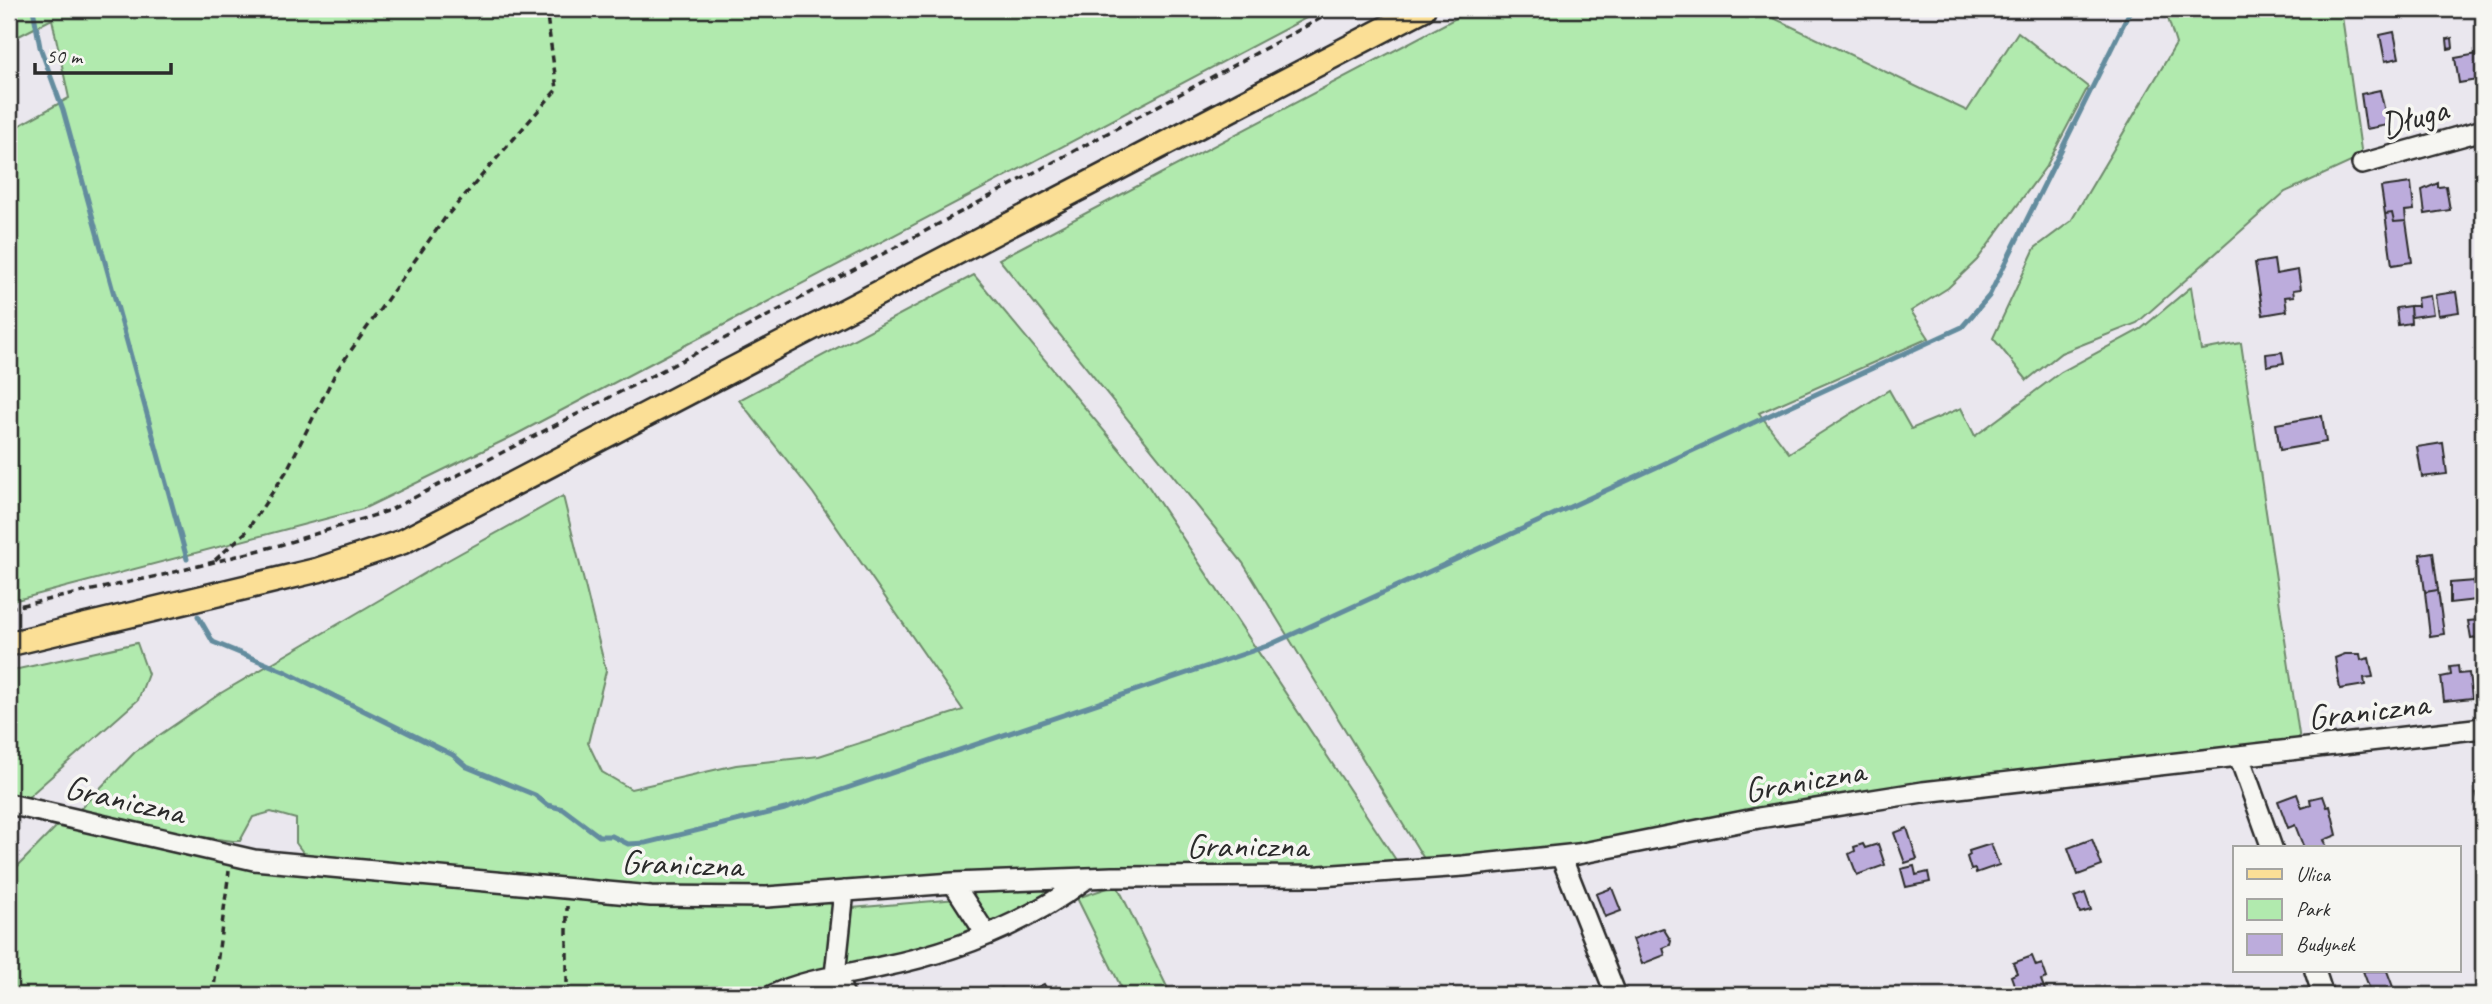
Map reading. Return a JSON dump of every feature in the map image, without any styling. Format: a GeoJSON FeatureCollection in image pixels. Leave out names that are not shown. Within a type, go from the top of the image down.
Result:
{"type":"FeatureCollection","features":[{"type":"Feature","properties":{"kind":"main road"},"geometry":{"type":"LineString","coordinates":[[9,644],[318,570],[402,542],[510,489],[1423,9]]}},
{"type":"Feature","properties":{"kind":"street","name":"Długa"},"geometry":{"type":"LineString","coordinates":[[2362,164],[2483,130]]}},
{"type":"Feature","properties":{"kind":"street","name":"Graniczna"},"geometry":{"type":"LineString","coordinates":[[9,804],[231,855],[302,866],[651,896],[741,897],[953,883],[1320,876],[1562,856],[1923,792],[2483,727]]}},
{"type":"Feature","properties":{"kind":"street"},"geometry":{"type":"LineString","coordinates":[[2239,756],[2271,846]]}},
{"type":"Feature","properties":{"kind":"street"},"geometry":{"type":"LineString","coordinates":[[1562,856],[1616,995]]}},
{"type":"Feature","properties":{"kind":"street"},"geometry":{"type":"LineString","coordinates":[[773,995],[835,975],[916,958],[986,934],[1035,913],[1086,879]]}},
{"type":"Feature","properties":{"kind":"street"},"geometry":{"type":"LineString","coordinates":[[953,883],[986,934]]}},
{"type":"Feature","properties":{"kind":"street"},"geometry":{"type":"LineString","coordinates":[[844,891],[835,975],[844,995]]}},
{"type":"Feature","properties":{"kind":"street"},"geometry":{"type":"LineString","coordinates":[[2315,972],[2323,995]]}},
{"type":"Feature","properties":{"kind":"path"},"geometry":{"type":"LineString","coordinates":[[214,561],[246,532],[286,472],[337,370],[445,218],[556,89],[545,9]]}},
{"type":"Feature","properties":{"kind":"path"},"geometry":{"type":"LineString","coordinates":[[9,608],[214,561],[363,520],[437,488],[747,327],[1338,9]]}},
{"type":"Feature","properties":{"kind":"path"},"geometry":{"type":"LineString","coordinates":[[213,995],[231,855]]}},
{"type":"Feature","properties":{"kind":"path"},"geometry":{"type":"LineString","coordinates":[[567,995],[568,889]]}},
{"type":"Feature","properties":{"kind":"green space"},"geometry":{"type":"Polygon","coordinates":[[[9,9],[1323,9],[515,435],[363,509],[9,602],[9,131],[69,98],[52,19],[9,41],[9,9]]]}},
{"type":"Feature","properties":{"kind":"green space"},"geometry":{"type":"Polygon","coordinates":[[[1473,9],[1755,9],[1967,111],[2018,32],[2088,87],[2047,165],[1977,260],[1948,288],[1911,311],[1929,338],[1759,413],[1789,453],[1889,390],[1911,429],[1961,408],[1975,436],[2061,372],[2141,329],[2191,287],[2201,350],[2241,343],[2300,741],[1913,783],[1565,848],[1426,862],[1243,563],[999,259],[1473,9]]]}},
{"type":"Feature","properties":{"kind":"green space"},"geometry":{"type":"Polygon","coordinates":[[[2165,9],[2341,9],[2362,157],[2285,192],[2137,323],[2061,353],[2027,380],[1993,338],[2035,248],[2071,221],[2176,44],[2165,9]]]}},
{"type":"Feature","properties":{"kind":"green space"},"geometry":{"type":"Polygon","coordinates":[[[974,275],[1141,475],[1400,866],[845,887],[713,889],[588,884],[305,855],[296,843],[296,819],[271,812],[253,817],[240,841],[233,841],[141,829],[79,810],[135,752],[221,693],[432,569],[563,496],[606,671],[588,743],[602,772],[631,789],[736,765],[819,756],[963,710],[813,493],[739,400],[974,275]]]}},
{"type":"Feature","properties":{"kind":"green space"},"geometry":{"type":"Polygon","coordinates":[[[137,643],[148,674],[138,700],[26,799],[9,795],[9,671],[137,643]]]}},
{"type":"Feature","properties":{"kind":"green space"},"geometry":{"type":"Polygon","coordinates":[[[59,824],[321,873],[833,899],[832,967],[762,995],[9,995],[9,875],[59,824]]]}},
{"type":"Feature","properties":{"kind":"green space"},"geometry":{"type":"Polygon","coordinates":[[[1117,885],[1171,995],[1125,995],[1077,898],[1117,885]]]}},
{"type":"Feature","properties":{"kind":"green space"},"geometry":{"type":"Polygon","coordinates":[[[960,886],[1056,886],[1058,894],[990,924],[960,886]]]}},
{"type":"Feature","properties":{"kind":"green space"},"geometry":{"type":"Polygon","coordinates":[[[957,899],[978,931],[942,946],[843,966],[852,908],[957,899]]]}},
{"type":"Feature","properties":{"kind":"building"},"geometry":{"type":"Polygon","coordinates":[[[2428,9],[2442,9],[2443,12],[2428,14],[2428,9]]]}},
{"type":"Feature","properties":{"kind":"building"},"geometry":{"type":"Polygon","coordinates":[[[2394,32],[2399,58],[2385,61],[2380,35],[2394,32]]]}},
{"type":"Feature","properties":{"kind":"building"},"geometry":{"type":"Polygon","coordinates":[[[2452,38],[2453,48],[2448,49],[2447,39],[2452,38]]]}},
{"type":"Feature","properties":{"kind":"building"},"geometry":{"type":"Polygon","coordinates":[[[2483,53],[2483,79],[2459,83],[2455,58],[2483,53]]]}},
{"type":"Feature","properties":{"kind":"building"},"geometry":{"type":"Polygon","coordinates":[[[2380,90],[2388,125],[2366,129],[2361,94],[2380,90]]]}},
{"type":"Feature","properties":{"kind":"building"},"geometry":{"type":"Polygon","coordinates":[[[2411,183],[2414,210],[2405,211],[2406,221],[2394,222],[2392,213],[2385,214],[2381,187],[2411,183]]]}},
{"type":"Feature","properties":{"kind":"building"},"geometry":{"type":"Polygon","coordinates":[[[2438,183],[2438,187],[2446,186],[2450,210],[2425,214],[2422,190],[2438,183]]]}},
{"type":"Feature","properties":{"kind":"building"},"geometry":{"type":"Polygon","coordinates":[[[2392,213],[2394,222],[2406,221],[2412,262],[2392,265],[2385,214],[2392,213]]]}},
{"type":"Feature","properties":{"kind":"building"},"geometry":{"type":"Polygon","coordinates":[[[2274,260],[2276,274],[2298,270],[2301,289],[2293,290],[2294,296],[2285,297],[2287,311],[2263,315],[2255,263],[2274,260]]]}},
{"type":"Feature","properties":{"kind":"building"},"geometry":{"type":"Polygon","coordinates":[[[2456,292],[2459,312],[2438,315],[2435,295],[2456,292]]]}},
{"type":"Feature","properties":{"kind":"building"},"geometry":{"type":"Polygon","coordinates":[[[2430,296],[2433,314],[2411,317],[2410,306],[2418,306],[2417,298],[2430,296]]]}},
{"type":"Feature","properties":{"kind":"building"},"geometry":{"type":"Polygon","coordinates":[[[2410,306],[2411,323],[2398,325],[2396,308],[2410,306]]]}},
{"type":"Feature","properties":{"kind":"building"},"geometry":{"type":"Polygon","coordinates":[[[2282,352],[2284,363],[2267,366],[2266,354],[2282,352]]]}},
{"type":"Feature","properties":{"kind":"building"},"geometry":{"type":"Polygon","coordinates":[[[2322,416],[2326,442],[2280,450],[2276,424],[2322,416]]]}},
{"type":"Feature","properties":{"kind":"building"},"geometry":{"type":"Polygon","coordinates":[[[2443,443],[2447,474],[2422,477],[2417,447],[2443,443]]]}},
{"type":"Feature","properties":{"kind":"building"},"geometry":{"type":"Polygon","coordinates":[[[2433,552],[2438,590],[2425,592],[2420,554],[2433,552]]]}},
{"type":"Feature","properties":{"kind":"building"},"geometry":{"type":"Polygon","coordinates":[[[2474,581],[2476,600],[2450,603],[2450,583],[2474,581]]]}},
{"type":"Feature","properties":{"kind":"building"},"geometry":{"type":"Polygon","coordinates":[[[2438,590],[2444,634],[2430,636],[2425,592],[2438,590]]]}},
{"type":"Feature","properties":{"kind":"building"},"geometry":{"type":"Polygon","coordinates":[[[2479,620],[2481,637],[2471,639],[2468,621],[2479,620]]]}},
{"type":"Feature","properties":{"kind":"building"},"geometry":{"type":"Polygon","coordinates":[[[2345,654],[2360,654],[2361,660],[2369,658],[2373,677],[2364,678],[2365,685],[2340,689],[2335,658],[2345,654]]]}},
{"type":"Feature","properties":{"kind":"building"},"geometry":{"type":"Polygon","coordinates":[[[2458,666],[2459,674],[2469,673],[2472,698],[2444,701],[2441,677],[2451,675],[2450,667],[2458,666]]]}},
{"type":"Feature","properties":{"kind":"building"},"geometry":{"type":"Polygon","coordinates":[[[2483,791],[2483,813],[2476,793],[2483,791]]]}},
{"type":"Feature","properties":{"kind":"building"},"geometry":{"type":"Polygon","coordinates":[[[2297,794],[2302,808],[2311,805],[2310,799],[2323,796],[2327,807],[2330,806],[2337,835],[2324,840],[2326,846],[2303,846],[2295,825],[2288,828],[2278,801],[2297,794]]]}},
{"type":"Feature","properties":{"kind":"building"},"geometry":{"type":"Polygon","coordinates":[[[1907,828],[1917,859],[1905,863],[1894,833],[1907,828]]]}},
{"type":"Feature","properties":{"kind":"building"},"geometry":{"type":"Polygon","coordinates":[[[2092,839],[2102,866],[2078,875],[2068,848],[2092,839]]]}},
{"type":"Feature","properties":{"kind":"building"},"geometry":{"type":"Polygon","coordinates":[[[1863,844],[1865,848],[1878,844],[1885,865],[1857,875],[1849,854],[1855,851],[1854,847],[1863,844]]]}},
{"type":"Feature","properties":{"kind":"building"},"geometry":{"type":"Polygon","coordinates":[[[1991,844],[1999,865],[1976,873],[1975,869],[1971,870],[1967,857],[1970,855],[1969,851],[1991,844]]]}},
{"type":"Feature","properties":{"kind":"building"},"geometry":{"type":"Polygon","coordinates":[[[1914,866],[1916,875],[1928,872],[1930,882],[1906,887],[1901,869],[1914,866]]]}},
{"type":"Feature","properties":{"kind":"building"},"geometry":{"type":"Polygon","coordinates":[[[1612,888],[1621,911],[1605,917],[1596,894],[1612,888]]]}},
{"type":"Feature","properties":{"kind":"building"},"geometry":{"type":"Polygon","coordinates":[[[2085,893],[2091,910],[2080,913],[2074,897],[2085,893]]]}},
{"type":"Feature","properties":{"kind":"building"},"geometry":{"type":"Polygon","coordinates":[[[1663,928],[1671,941],[1670,945],[1663,948],[1665,955],[1642,964],[1633,939],[1663,928]]]}},
{"type":"Feature","properties":{"kind":"building"},"geometry":{"type":"Polygon","coordinates":[[[2032,956],[2036,966],[2042,964],[2047,978],[2041,980],[2045,990],[2026,995],[2023,987],[2016,990],[2011,976],[2017,973],[2013,963],[2032,956]]]}},
{"type":"Feature","properties":{"kind":"building"},"geometry":{"type":"Polygon","coordinates":[[[2363,972],[2387,972],[2396,995],[2372,995],[2363,972]]]}},
{"type":"Feature","properties":{"kind":"building"},"geometry":{"type":"Polygon","coordinates":[[[1044,984],[1048,991],[1056,986],[1061,995],[1033,995],[1031,990],[1044,984]]]}},
{"type":"Feature","properties":{"kind":"building"},"geometry":{"type":"Polygon","coordinates":[[[1002,988],[1011,995],[986,995],[1002,988]]]}},
{"type":"Feature","properties":{"kind":"waterway"},"geometry":{"type":"LineString","coordinates":[[33,9],[40,47],[63,110],[187,559]]}},
{"type":"Feature","properties":{"kind":"waterway"},"geometry":{"type":"LineString","coordinates":[[198,616],[213,642],[286,672],[453,755],[467,767],[535,795],[547,805],[563,809],[599,836],[612,836],[628,844],[646,843],[785,809],[1267,646],[1962,327],[1989,296],[2131,9]]}}]}
